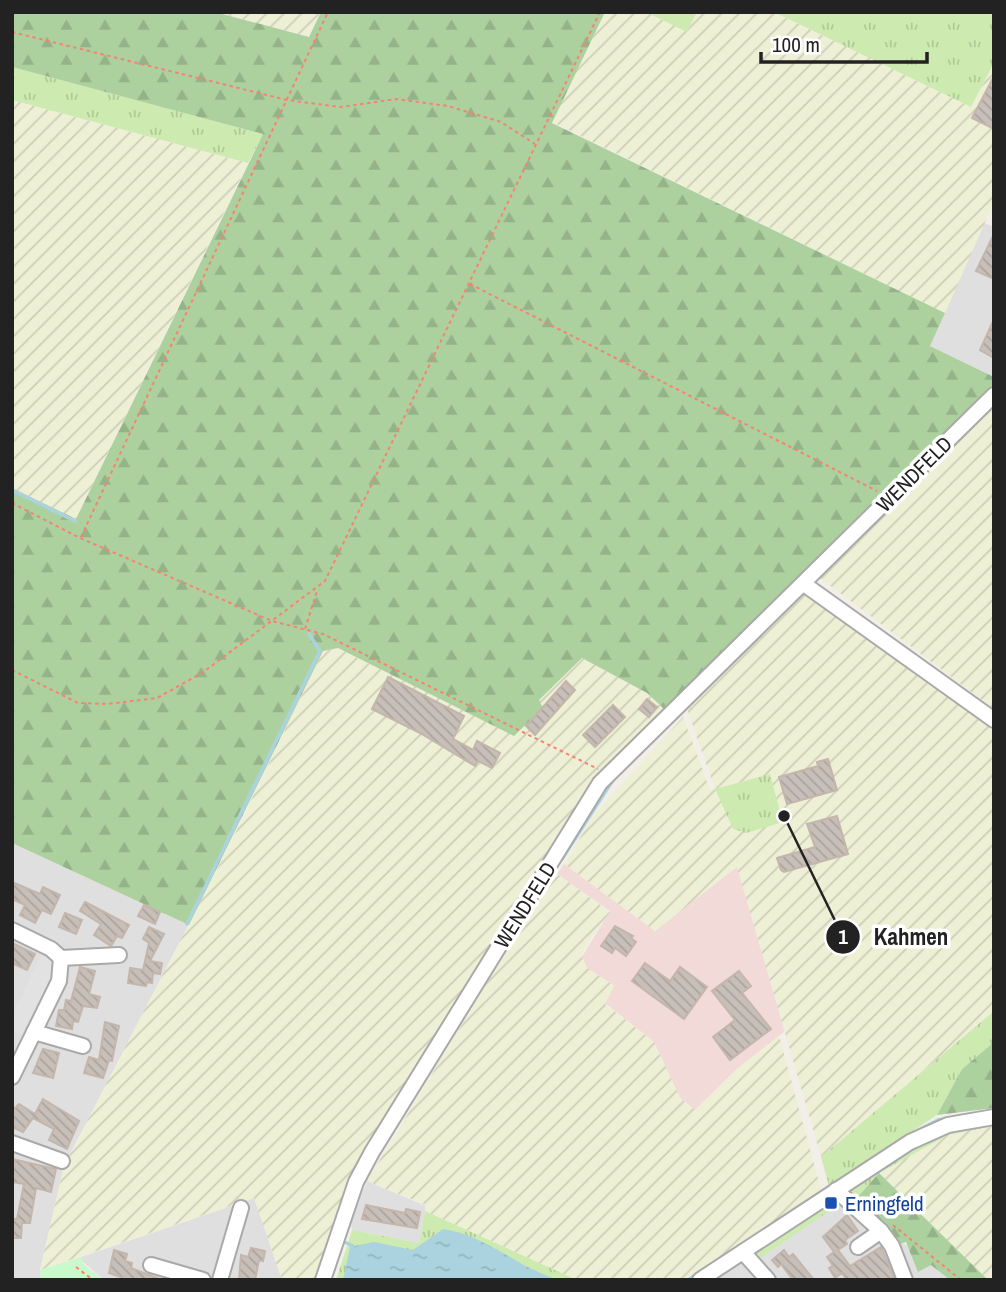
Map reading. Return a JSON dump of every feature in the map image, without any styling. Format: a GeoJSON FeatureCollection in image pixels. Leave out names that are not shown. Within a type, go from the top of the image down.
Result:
{"type":"FeatureCollection","features":[{"type":"Feature","properties":{"kind":"street","name":"WENDFELD"},"geometry":{"type":"LineString","coordinates":[[323,1280],[356,1182],[378,1141],[608,774],[804,584],[994,394]]}},
{"type":"Feature","properties":{"kind":"street"},"geometry":{"type":"LineString","coordinates":[[804,584],[994,720]]}},
{"type":"Feature","properties":{"kind":"street"},"geometry":{"type":"LineString","coordinates":[[12,930],[51,949],[61,958],[119,955]]}},
{"type":"Feature","properties":{"kind":"street"},"geometry":{"type":"LineString","coordinates":[[12,1077],[59,981],[61,958]]}},
{"type":"Feature","properties":{"kind":"street"},"geometry":{"type":"LineString","coordinates":[[34,1032],[83,1046]]}},
{"type":"Feature","properties":{"kind":"street"},"geometry":{"type":"LineString","coordinates":[[700,1280],[923,1135],[948,1125],[994,1117]]}},
{"type":"Feature","properties":{"kind":"street"},"geometry":{"type":"LineString","coordinates":[[12,1143],[62,1161]]}},
{"type":"Feature","properties":{"kind":"street"},"geometry":{"type":"LineString","coordinates":[[836,1190],[885,1226],[905,1280]]}},
{"type":"Feature","properties":{"kind":"street"},"geometry":{"type":"LineString","coordinates":[[220,1280],[241,1208]]}},
{"type":"Feature","properties":{"kind":"street"},"geometry":{"type":"LineString","coordinates":[[858,1248],[885,1226]]}},
{"type":"Feature","properties":{"kind":"street"},"geometry":{"type":"LineString","coordinates":[[743,1252],[768,1280]]}},
{"type":"Feature","properties":{"kind":"street"},"geometry":{"type":"LineString","coordinates":[[151,1265],[203,1280]]}},
{"type":"Feature","properties":{"kind":"path"},"geometry":{"type":"LineString","coordinates":[[80,538],[328,12]]}},
{"type":"Feature","properties":{"kind":"path"},"geometry":{"type":"LineString","coordinates":[[12,670],[78,703],[107,704],[157,698],[202,673],[326,582],[600,12]]}},
{"type":"Feature","properties":{"kind":"path"},"geometry":{"type":"LineString","coordinates":[[12,32],[286,100],[340,107],[396,99],[447,106],[501,122],[536,145]]}},
{"type":"Feature","properties":{"kind":"path"},"geometry":{"type":"LineString","coordinates":[[469,283],[891,498]]}},
{"type":"Feature","properties":{"kind":"path"},"geometry":{"type":"LineString","coordinates":[[12,503],[80,538],[272,621],[323,634],[608,774]]}},
{"type":"Feature","properties":{"kind":"path"},"geometry":{"type":"LineString","coordinates":[[304,630],[318,589]]}},
{"type":"Feature","properties":{"kind":"path"},"geometry":{"type":"LineString","coordinates":[[885,1226],[961,1280]]}},
{"type":"Feature","properties":{"kind":"path"},"geometry":{"type":"LineString","coordinates":[[76,1267],[93,1280]]}},
{"type":"Feature","properties":{"kind":"shaded area"},"geometry":{"type":"Polygon","coordinates":[[[984,223],[994,227],[994,377],[930,346],[984,223]]]}},
{"type":"Feature","properties":{"kind":"shaded area"},"geometry":{"type":"Polygon","coordinates":[[[12,843],[189,925],[64,1166],[40,1270],[41,1280],[12,1280],[12,843]]]}},
{"type":"Feature","properties":{"kind":"shaded area"},"geometry":{"type":"Polygon","coordinates":[[[564,864],[655,931],[737,866],[785,1031],[737,1069],[695,1110],[680,1098],[654,1042],[605,1003],[613,985],[587,968],[582,957],[610,911],[557,874],[564,864]]]}},
{"type":"Feature","properties":{"kind":"shaded area"},"geometry":{"type":"Polygon","coordinates":[[[43,952],[54,961],[54,975],[24,1036],[12,1031],[12,1016],[43,952]]]}},
{"type":"Feature","properties":{"kind":"shaded area"},"geometry":{"type":"Polygon","coordinates":[[[367,1181],[426,1206],[419,1243],[352,1230],[350,1222],[367,1181]]]}},
{"type":"Feature","properties":{"kind":"shaded area"},"geometry":{"type":"Polygon","coordinates":[[[845,1184],[850,1196],[876,1221],[950,1280],[700,1280],[845,1184]]]}},
{"type":"Feature","properties":{"kind":"shaded area"},"geometry":{"type":"Polygon","coordinates":[[[255,1198],[282,1280],[104,1280],[81,1260],[81,1257],[255,1198]]]}},
{"type":"Feature","properties":{"kind":"green space"},"geometry":{"type":"Polygon","coordinates":[[[12,12],[215,12],[309,37],[321,12],[605,12],[552,123],[945,313],[930,346],[994,377],[994,388],[665,710],[647,693],[582,658],[539,700],[543,708],[514,736],[338,648],[323,651],[189,925],[12,843],[12,488],[76,519],[263,134],[12,67],[12,12]]]}},
{"type":"Feature","properties":{"kind":"green space"},"geometry":{"type":"Polygon","coordinates":[[[215,12],[321,12],[309,37],[215,12]]]}},
{"type":"Feature","properties":{"kind":"green space"},"geometry":{"type":"Polygon","coordinates":[[[605,12],[646,12],[687,31],[697,12],[774,12],[971,107],[994,63],[994,202],[945,313],[552,122],[605,12]]]}},
{"type":"Feature","properties":{"kind":"green space"},"geometry":{"type":"Polygon","coordinates":[[[646,12],[697,12],[687,32],[646,12]]]}},
{"type":"Feature","properties":{"kind":"green space"},"geometry":{"type":"Polygon","coordinates":[[[774,12],[994,12],[994,63],[971,107],[774,12]]]}},
{"type":"Feature","properties":{"kind":"green space"},"geometry":{"type":"Polygon","coordinates":[[[12,67],[263,134],[248,163],[12,100],[12,67]]]}},
{"type":"Feature","properties":{"kind":"green space"},"geometry":{"type":"Polygon","coordinates":[[[12,100],[248,163],[76,519],[12,488],[12,100]]]}},
{"type":"Feature","properties":{"kind":"green space"},"geometry":{"type":"Polygon","coordinates":[[[994,407],[994,709],[820,578],[994,407]]]}},
{"type":"Feature","properties":{"kind":"green space"},"geometry":{"type":"Polygon","coordinates":[[[803,593],[994,730],[994,1011],[821,1157],[737,867],[655,931],[564,864],[595,813],[683,717],[710,790],[715,789],[687,709],[803,593]]]}},
{"type":"Feature","properties":{"kind":"green space"},"geometry":{"type":"Polygon","coordinates":[[[337,648],[514,735],[538,700],[582,658],[647,693],[665,710],[597,777],[358,1162],[316,1280],[282,1280],[254,1198],[40,1270],[64,1166],[229,846],[323,651],[337,648]]]}},
{"type":"Feature","properties":{"kind":"green space"},"geometry":{"type":"Polygon","coordinates":[[[770,774],[783,822],[746,833],[733,829],[715,789],[770,774]]]}},
{"type":"Feature","properties":{"kind":"green space"},"geometry":{"type":"Polygon","coordinates":[[[557,874],[610,912],[585,947],[582,957],[587,968],[614,986],[605,1004],[654,1042],[680,1098],[695,1110],[737,1069],[779,1036],[822,1193],[683,1280],[577,1280],[425,1211],[426,1205],[367,1181],[512,942],[557,874]]]}},
{"type":"Feature","properties":{"kind":"green space"},"geometry":{"type":"Polygon","coordinates":[[[994,1011],[994,1042],[962,1069],[937,1115],[829,1186],[821,1157],[994,1011]]]}},
{"type":"Feature","properties":{"kind":"green space"},"geometry":{"type":"Polygon","coordinates":[[[994,1042],[994,1108],[937,1115],[962,1069],[994,1042]]]}},
{"type":"Feature","properties":{"kind":"green space"},"geometry":{"type":"Polygon","coordinates":[[[994,1122],[994,1126],[948,1135],[879,1173],[854,1201],[850,1196],[851,1186],[940,1131],[994,1122]]]}},
{"type":"Feature","properties":{"kind":"green space"},"geometry":{"type":"Polygon","coordinates":[[[994,1126],[994,1280],[988,1280],[879,1173],[948,1135],[994,1126]]]}},
{"type":"Feature","properties":{"kind":"green space"},"geometry":{"type":"Polygon","coordinates":[[[879,1173],[988,1280],[950,1280],[931,1265],[918,1272],[906,1242],[896,1245],[890,1229],[854,1201],[879,1173]]]}},
{"type":"Feature","properties":{"kind":"green space"},"geometry":{"type":"Polygon","coordinates":[[[832,1199],[841,1203],[759,1259],[757,1251],[832,1199]]]}},
{"type":"Feature","properties":{"kind":"green space"},"geometry":{"type":"Polygon","coordinates":[[[425,1211],[577,1280],[336,1280],[352,1230],[419,1243],[425,1211]]]}},
{"type":"Feature","properties":{"kind":"green space"},"geometry":{"type":"Polygon","coordinates":[[[81,1257],[84,1265],[104,1280],[41,1280],[40,1270],[81,1257]]]}},
{"type":"Feature","properties":{"kind":"water"},"geometry":{"type":"Polygon","coordinates":[[[443,1229],[474,1238],[530,1268],[560,1280],[343,1280],[350,1247],[374,1242],[413,1250],[443,1229]]]}},
{"type":"Feature","properties":{"kind":"building"},"geometry":{"type":"Polygon","coordinates":[[[994,76],[994,129],[972,118],[994,76]]]}},
{"type":"Feature","properties":{"kind":"building"},"geometry":{"type":"Polygon","coordinates":[[[994,234],[994,279],[976,271],[994,234]]]}},
{"type":"Feature","properties":{"kind":"building"},"geometry":{"type":"Polygon","coordinates":[[[994,319],[994,358],[980,350],[994,319]]]}},
{"type":"Feature","properties":{"kind":"building"},"geometry":{"type":"Polygon","coordinates":[[[388,677],[464,716],[453,739],[473,750],[477,741],[500,753],[492,768],[478,761],[475,766],[420,733],[372,709],[388,677]]]}},
{"type":"Feature","properties":{"kind":"building"},"geometry":{"type":"Polygon","coordinates":[[[566,681],[575,690],[535,735],[526,726],[566,681]]]}},
{"type":"Feature","properties":{"kind":"building"},"geometry":{"type":"Polygon","coordinates":[[[647,699],[657,707],[649,717],[639,709],[647,699]]]}},
{"type":"Feature","properties":{"kind":"building"},"geometry":{"type":"Polygon","coordinates":[[[613,705],[625,717],[595,747],[583,735],[613,705]]]}},
{"type":"Feature","properties":{"kind":"building"},"geometry":{"type":"Polygon","coordinates":[[[828,759],[837,790],[787,804],[779,777],[818,766],[817,762],[828,759]]]}},
{"type":"Feature","properties":{"kind":"building"},"geometry":{"type":"Polygon","coordinates":[[[837,816],[848,854],[784,872],[781,870],[777,858],[815,847],[807,824],[837,816]]]}},
{"type":"Feature","properties":{"kind":"building"},"geometry":{"type":"Polygon","coordinates":[[[12,882],[40,894],[43,887],[60,895],[51,914],[42,910],[35,923],[20,915],[25,905],[12,899],[12,882]]]}},
{"type":"Feature","properties":{"kind":"building"},"geometry":{"type":"Polygon","coordinates":[[[85,902],[129,925],[122,938],[117,936],[111,946],[94,935],[101,924],[80,911],[85,902]]]}},
{"type":"Feature","properties":{"kind":"building"},"geometry":{"type":"Polygon","coordinates":[[[144,905],[160,912],[155,924],[138,916],[144,905]]]}},
{"type":"Feature","properties":{"kind":"building"},"geometry":{"type":"Polygon","coordinates":[[[65,913],[82,920],[76,934],[59,927],[65,913]]]}},
{"type":"Feature","properties":{"kind":"building"},"geometry":{"type":"Polygon","coordinates":[[[615,926],[633,936],[631,938],[636,942],[626,956],[615,948],[612,953],[601,946],[615,926]]]}},
{"type":"Feature","properties":{"kind":"building"},"geometry":{"type":"Polygon","coordinates":[[[149,927],[164,934],[150,961],[162,963],[160,974],[153,973],[152,983],[147,982],[146,986],[128,983],[130,968],[143,970],[149,943],[143,939],[149,927]]]}},
{"type":"Feature","properties":{"kind":"building"},"geometry":{"type":"Polygon","coordinates":[[[12,943],[35,954],[27,970],[12,963],[12,943]]]}},
{"type":"Feature","properties":{"kind":"building"},"geometry":{"type":"Polygon","coordinates":[[[645,963],[670,981],[680,967],[707,987],[684,1019],[632,981],[645,963]]]}},
{"type":"Feature","properties":{"kind":"building"},"geometry":{"type":"Polygon","coordinates":[[[80,967],[95,971],[89,994],[100,997],[97,1008],[83,1006],[78,1022],[73,1021],[72,1029],[56,1026],[59,1010],[64,1010],[66,1000],[71,1001],[80,967]]]}},
{"type":"Feature","properties":{"kind":"building"},"geometry":{"type":"Polygon","coordinates":[[[739,971],[751,986],[742,993],[771,1029],[730,1060],[713,1037],[735,1020],[712,991],[739,971]]]}},
{"type":"Feature","properties":{"kind":"building"},"geometry":{"type":"Polygon","coordinates":[[[105,1022],[119,1026],[112,1061],[109,1060],[103,1078],[84,1073],[89,1057],[99,1060],[105,1022]]]}},
{"type":"Feature","properties":{"kind":"building"},"geometry":{"type":"Polygon","coordinates":[[[43,1049],[59,1053],[53,1078],[33,1073],[43,1049]]]}},
{"type":"Feature","properties":{"kind":"building"},"geometry":{"type":"Polygon","coordinates":[[[43,1099],[79,1121],[67,1149],[49,1140],[54,1129],[33,1118],[23,1132],[12,1127],[12,1111],[19,1104],[35,1114],[43,1099]]]}},
{"type":"Feature","properties":{"kind":"building"},"geometry":{"type":"Polygon","coordinates":[[[12,1159],[56,1169],[51,1192],[36,1188],[30,1223],[22,1223],[21,1238],[12,1238],[12,1219],[17,1219],[24,1184],[12,1182],[12,1159]]]}},
{"type":"Feature","properties":{"kind":"building"},"geometry":{"type":"Polygon","coordinates":[[[366,1205],[405,1213],[406,1209],[420,1212],[417,1228],[362,1219],[366,1205]]]}},
{"type":"Feature","properties":{"kind":"building"},"geometry":{"type":"Polygon","coordinates":[[[847,1215],[858,1231],[845,1240],[847,1244],[838,1250],[850,1266],[881,1247],[895,1280],[847,1280],[842,1273],[835,1278],[829,1268],[833,1266],[827,1257],[834,1252],[823,1237],[847,1215]]]}},
{"type":"Feature","properties":{"kind":"building"},"geometry":{"type":"Polygon","coordinates":[[[251,1248],[265,1251],[263,1261],[259,1260],[255,1280],[239,1280],[241,1255],[248,1257],[251,1248]]]}},
{"type":"Feature","properties":{"kind":"building"},"geometry":{"type":"Polygon","coordinates":[[[114,1250],[127,1254],[125,1261],[132,1263],[131,1268],[162,1280],[129,1280],[109,1273],[114,1250]]]}},
{"type":"Feature","properties":{"kind":"building"},"geometry":{"type":"Polygon","coordinates":[[[784,1250],[789,1257],[793,1254],[814,1280],[793,1280],[781,1264],[778,1267],[772,1260],[784,1250]]]}},
{"type":"Feature","properties":{"kind":"waterway"},"geometry":{"type":"LineString","coordinates":[[12,490],[75,521]]}},
{"type":"Feature","properties":{"kind":"waterway"},"geometry":{"type":"LineString","coordinates":[[187,924],[320,651],[309,634]]}},
{"type":"Feature","properties":{"kind":"waterway"},"geometry":{"type":"LineString","coordinates":[[562,859],[613,780]]}},
{"type":"Feature","properties":{"kind":"waterway"},"geometry":{"type":"LineString","coordinates":[[909,1135],[938,1120],[971,1114]]}},
{"type":"Feature","properties":{"kind":"waterway"},"geometry":{"type":"LineString","coordinates":[[342,1241],[353,1246]]}},
{"type":"Feature","properties":{"kind":"waterway"},"geometry":{"type":"LineString","coordinates":[[688,1280],[700,1272]]}},
{"type":"Feature","properties":{"kind":"place","name":"Kahmen"},"geometry":{"type":"Point","coordinates":[784,816]}},
{"type":"Feature","properties":{"kind":"place","name":"Erningfeld"},"geometry":{"type":"Point","coordinates":[831,1203]}}]}
